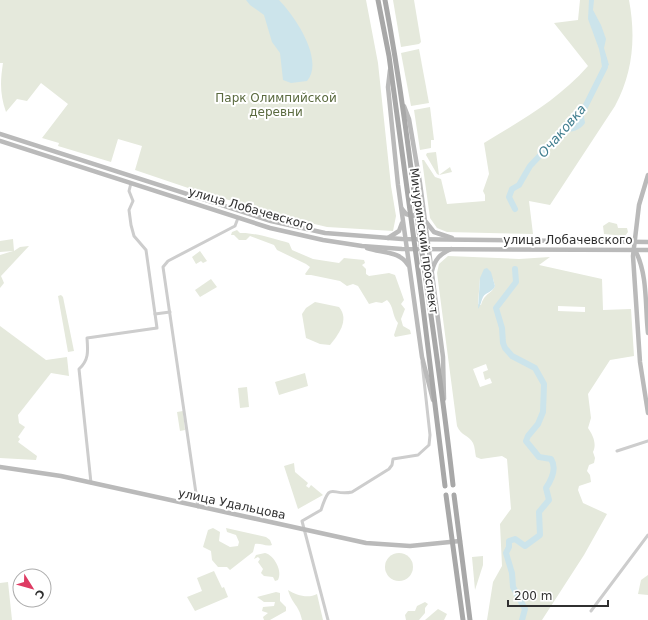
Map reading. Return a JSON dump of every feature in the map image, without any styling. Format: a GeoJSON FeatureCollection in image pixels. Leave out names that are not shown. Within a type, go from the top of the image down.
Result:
{"type":"FeatureCollection","features":[{"type":"Feature","properties":{"kind":"main road","name":"Мичуринский проспект"},"geometry":{"type":"LineString","coordinates":[[378,0],[390,70],[422,299],[445,486]]}},
{"type":"Feature","properties":{"kind":"main road","name":"Мичуринский проспект"},"geometry":{"type":"LineString","coordinates":[[385,0],[414,191],[444,406],[453,485]]}},
{"type":"Feature","properties":{"kind":"main road"},"geometry":{"type":"LineString","coordinates":[[388,238],[400,229],[402,215],[388,87],[390,70]]}},
{"type":"Feature","properties":{"kind":"main road"},"geometry":{"type":"LineString","coordinates":[[401,99],[409,119],[433,282],[443,357],[444,406]]}},
{"type":"Feature","properties":{"kind":"main road","name":"улица Лобачевского"},"geometry":{"type":"LineString","coordinates":[[0,134],[271,221],[325,233],[406,240],[648,242]]}},
{"type":"Feature","properties":{"kind":"main road","name":"улица Лобачевского"},"geometry":{"type":"LineString","coordinates":[[0,141],[238,218],[302,236],[362,246],[408,249],[648,250]]}},
{"type":"Feature","properties":{"kind":"main road"},"geometry":{"type":"LineString","coordinates":[[648,175],[639,205],[635,250],[633,256],[640,362],[648,413]]}},
{"type":"Feature","properties":{"kind":"main road"},"geometry":{"type":"LineString","coordinates":[[402,207],[406,214],[413,216],[419,212],[422,205]]}},
{"type":"Feature","properties":{"kind":"main road"},"geometry":{"type":"LineString","coordinates":[[402,215],[422,357],[434,404]]}},
{"type":"Feature","properties":{"kind":"main road"},"geometry":{"type":"LineString","coordinates":[[424,219],[434,232],[460,240]]}},
{"type":"Feature","properties":{"kind":"main road"},"geometry":{"type":"LineString","coordinates":[[362,246],[377,251],[396,254],[405,260],[409,266]]}},
{"type":"Feature","properties":{"kind":"main road"},"geometry":{"type":"LineString","coordinates":[[431,272],[436,258],[453,248]]}},
{"type":"Feature","properties":{"kind":"main road"},"geometry":{"type":"LineString","coordinates":[[635,250],[639,257],[645,288],[648,333]]}},
{"type":"Feature","properties":{"kind":"main road"},"geometry":{"type":"LineString","coordinates":[[412,284],[416,276],[421,274],[425,275],[433,282]]}},
{"type":"Feature","properties":{"kind":"main road","name":"улица Удальцова"},"geometry":{"type":"LineString","coordinates":[[0,467],[37,472],[91,483],[376,545],[417,546],[460,541]]}},
{"type":"Feature","properties":{"kind":"main road"},"geometry":{"type":"LineString","coordinates":[[446,495],[463,620]]}},
{"type":"Feature","properties":{"kind":"main road"},"geometry":{"type":"LineString","coordinates":[[454,495],[470,620]]}},
{"type":"Feature","properties":{"kind":"street"},"geometry":{"type":"LineString","coordinates":[[25,150],[22,146],[27,142]]}},
{"type":"Feature","properties":{"kind":"street"},"geometry":{"type":"LineString","coordinates":[[109,176],[114,174],[111,169]]}},
{"type":"Feature","properties":{"kind":"street"},"geometry":{"type":"LineString","coordinates":[[91,483],[79,369],[84,365],[87,358],[87,338],[157,328],[146,250],[134,236],[131,225],[129,210],[133,201],[129,191],[131,183]]}},
{"type":"Feature","properties":{"kind":"street"},"geometry":{"type":"LineString","coordinates":[[198,507],[163,272],[165,264],[235,226],[238,218]]}},
{"type":"Feature","properties":{"kind":"street"},"geometry":{"type":"LineString","coordinates":[[155,314],[170,312]]}},
{"type":"Feature","properties":{"kind":"street"},"geometry":{"type":"LineString","coordinates":[[328,620],[303,530],[302,521],[321,510],[325,497],[328,493],[335,490],[346,494],[352,492],[389,469],[392,465],[393,459],[418,454],[429,445],[430,435],[422,377],[422,357]]}},
{"type":"Feature","properties":{"kind":"street"},"geometry":{"type":"LineString","coordinates":[[617,451],[648,441]]}},
{"type":"Feature","properties":{"kind":"street"},"geometry":{"type":"LineString","coordinates":[[591,611],[648,535]]}},
{"type":"Feature","properties":{"kind":"street"},"geometry":{"type":"LineString","coordinates":[[454,554],[458,550],[462,553]]}},
{"type":"Feature","properties":{"kind":"green space","name":"Парк Олимпийской деревни"},"geometry":{"type":"Polygon","coordinates":[[[0,0],[366,0],[378,63],[391,186],[396,216],[393,231],[327,227],[260,211],[261,209],[200,192],[135,170],[142,146],[118,139],[111,162],[58,146],[59,143],[42,138],[68,104],[41,83],[27,101],[17,99],[6,112],[1,88],[3,63],[0,63],[0,0]]]}},
{"type":"Feature","properties":{"kind":"green space"},"geometry":{"type":"Polygon","coordinates":[[[393,0],[414,0],[421,42],[419,44],[401,47],[393,0]]]}},
{"type":"Feature","properties":{"kind":"green space"},"geometry":{"type":"Polygon","coordinates":[[[580,0],[629,0],[632,28],[631,54],[626,81],[615,106],[550,205],[529,201],[533,234],[447,232],[437,228],[430,218],[422,160],[424,160],[435,177],[441,179],[447,204],[485,201],[483,191],[489,174],[484,143],[539,109],[564,89],[588,66],[554,23],[578,20],[580,0]]]}},
{"type":"Feature","properties":{"kind":"green space"},"geometry":{"type":"Polygon","coordinates":[[[419,49],[429,103],[411,106],[401,53],[419,49]]]}},
{"type":"Feature","properties":{"kind":"green space"},"geometry":{"type":"Polygon","coordinates":[[[430,107],[434,140],[431,140],[431,148],[420,150],[414,110],[430,107]]]}},
{"type":"Feature","properties":{"kind":"green space"},"geometry":{"type":"Polygon","coordinates":[[[436,152],[439,175],[426,155],[427,153],[436,152]]]}},
{"type":"Feature","properties":{"kind":"green space"},"geometry":{"type":"Polygon","coordinates":[[[450,167],[452,172],[439,175],[450,167]]]}},
{"type":"Feature","properties":{"kind":"green space"},"geometry":{"type":"Polygon","coordinates":[[[609,222],[617,224],[618,228],[627,228],[628,232],[625,236],[604,234],[603,226],[609,222]]]}},
{"type":"Feature","properties":{"kind":"green space"},"geometry":{"type":"Polygon","coordinates":[[[237,230],[240,233],[257,235],[289,243],[292,250],[313,259],[339,263],[344,258],[364,260],[365,263],[362,265],[366,269],[366,274],[369,276],[389,273],[395,275],[404,300],[401,304],[405,309],[401,319],[403,326],[410,330],[411,334],[395,337],[394,335],[398,323],[391,305],[387,300],[382,303],[376,302],[369,304],[358,286],[353,284],[347,286],[340,281],[306,275],[305,274],[310,267],[306,264],[277,250],[274,245],[250,236],[246,240],[239,240],[234,235],[231,235],[232,232],[237,230]]]}},
{"type":"Feature","properties":{"kind":"green space"},"geometry":{"type":"Polygon","coordinates":[[[13,239],[14,251],[20,247],[29,246],[1,276],[4,283],[0,288],[0,255],[13,251],[0,252],[0,241],[13,239]]]}},
{"type":"Feature","properties":{"kind":"green space"},"geometry":{"type":"Polygon","coordinates":[[[200,251],[207,261],[203,263],[201,261],[196,264],[192,257],[200,251]]]}},
{"type":"Feature","properties":{"kind":"green space"},"geometry":{"type":"Polygon","coordinates":[[[448,256],[519,259],[550,257],[539,265],[602,279],[603,310],[631,309],[634,356],[610,360],[588,394],[591,418],[588,428],[594,440],[595,446],[593,452],[595,458],[594,463],[589,465],[587,471],[590,475],[591,482],[579,486],[578,490],[583,503],[607,514],[584,555],[542,620],[487,620],[493,582],[502,566],[500,524],[511,509],[507,459],[502,456],[481,459],[476,457],[473,443],[457,426],[437,273],[439,264],[448,256]],[[480,278],[478,304],[481,305],[484,298],[495,286],[493,279],[480,278]],[[558,306],[558,311],[585,312],[585,307],[558,306]],[[486,364],[473,369],[480,387],[492,383],[490,378],[485,380],[483,372],[488,370],[486,364]]]}},
{"type":"Feature","properties":{"kind":"green space"},"geometry":{"type":"Polygon","coordinates":[[[211,279],[217,287],[200,297],[195,290],[211,279]]]}},
{"type":"Feature","properties":{"kind":"green space"},"geometry":{"type":"Polygon","coordinates":[[[61,295],[63,297],[74,351],[68,352],[58,296],[61,295]]]}},
{"type":"Feature","properties":{"kind":"green space"},"geometry":{"type":"Polygon","coordinates":[[[315,302],[339,307],[342,312],[342,327],[330,345],[320,344],[306,338],[302,314],[306,308],[315,302]]]}},
{"type":"Feature","properties":{"kind":"green space"},"geometry":{"type":"Polygon","coordinates":[[[0,326],[46,360],[67,357],[69,376],[51,373],[18,415],[19,423],[25,427],[18,437],[20,439],[18,442],[37,456],[36,460],[0,458],[0,326]]]}},
{"type":"Feature","properties":{"kind":"green space"},"geometry":{"type":"Polygon","coordinates":[[[305,373],[308,386],[279,395],[275,382],[305,373]]]}},
{"type":"Feature","properties":{"kind":"green space"},"geometry":{"type":"Polygon","coordinates":[[[247,387],[249,407],[240,408],[238,388],[247,387]]]}},
{"type":"Feature","properties":{"kind":"green space"},"geometry":{"type":"Polygon","coordinates":[[[183,411],[185,430],[180,431],[177,412],[183,411]]]}},
{"type":"Feature","properties":{"kind":"green space"},"geometry":{"type":"Polygon","coordinates":[[[294,463],[295,472],[308,483],[306,486],[309,488],[311,485],[323,495],[298,509],[284,466],[294,463]]]}},
{"type":"Feature","properties":{"kind":"green space"},"geometry":{"type":"Polygon","coordinates":[[[213,528],[220,532],[219,541],[230,547],[238,546],[239,542],[236,535],[227,532],[226,528],[266,537],[270,540],[272,545],[268,546],[255,544],[253,552],[230,570],[227,567],[218,567],[212,560],[211,551],[203,547],[208,530],[213,528]]]}},
{"type":"Feature","properties":{"kind":"green space"},"geometry":{"type":"Polygon","coordinates":[[[265,553],[272,557],[277,564],[279,572],[278,580],[275,581],[273,577],[264,576],[261,573],[263,569],[258,562],[260,559],[258,557],[254,559],[256,555],[265,553]]]}},
{"type":"Feature","properties":{"kind":"green space"},"geometry":{"type":"Polygon","coordinates":[[[399,553],[409,557],[413,567],[409,577],[399,581],[389,577],[385,567],[389,557],[399,553]]]}},
{"type":"Feature","properties":{"kind":"green space"},"geometry":{"type":"Polygon","coordinates":[[[483,556],[483,565],[475,590],[472,557],[483,556]]]}},
{"type":"Feature","properties":{"kind":"green space"},"geometry":{"type":"Polygon","coordinates":[[[214,571],[222,588],[224,587],[228,597],[195,611],[187,597],[202,591],[197,578],[214,571]]]}},
{"type":"Feature","properties":{"kind":"green space"},"geometry":{"type":"Polygon","coordinates":[[[648,575],[648,595],[638,594],[641,580],[648,575]]]}},
{"type":"Feature","properties":{"kind":"green space"},"geometry":{"type":"Polygon","coordinates":[[[8,582],[12,620],[0,620],[0,583],[8,582]]]}},
{"type":"Feature","properties":{"kind":"green space"},"geometry":{"type":"Polygon","coordinates":[[[288,590],[302,596],[317,594],[323,620],[302,620],[288,590]]]}},
{"type":"Feature","properties":{"kind":"green space"},"geometry":{"type":"Polygon","coordinates":[[[276,592],[280,593],[280,601],[286,607],[286,611],[270,620],[264,620],[263,617],[268,613],[262,611],[263,607],[274,606],[275,602],[264,602],[257,597],[276,592]]]}},
{"type":"Feature","properties":{"kind":"green space"},"geometry":{"type":"Polygon","coordinates":[[[425,602],[428,604],[425,608],[425,613],[419,620],[406,620],[405,615],[408,611],[415,611],[417,606],[425,602]]]}},
{"type":"Feature","properties":{"kind":"green space"},"geometry":{"type":"Polygon","coordinates":[[[438,609],[447,614],[444,620],[425,620],[438,609]]]}},
{"type":"Feature","properties":{"kind":"water"},"geometry":{"type":"Polygon","coordinates":[[[246,0],[279,0],[292,16],[310,50],[312,72],[307,81],[291,83],[283,80],[280,53],[272,42],[264,15],[250,5],[246,0]]]}},
{"type":"Feature","properties":{"kind":"water"},"geometry":{"type":"Polygon","coordinates":[[[589,0],[594,0],[593,10],[606,39],[604,48],[609,65],[605,67],[602,64],[599,49],[588,19],[589,0]]]}},
{"type":"Feature","properties":{"kind":"water"},"geometry":{"type":"Polygon","coordinates":[[[579,111],[583,111],[585,123],[576,130],[563,132],[571,115],[579,111]]]}},
{"type":"Feature","properties":{"kind":"water"},"geometry":{"type":"Polygon","coordinates":[[[487,268],[491,272],[495,286],[493,290],[483,297],[478,309],[480,278],[484,269],[487,268]]]}},
{"type":"Feature","properties":{"kind":"waterway","name":"Очаковка"},"geometry":{"type":"LineString","coordinates":[[578,116],[583,111],[605,67],[604,59]]}},
{"type":"Feature","properties":{"kind":"waterway","name":"Очаковка"},"geometry":{"type":"LineString","coordinates":[[515,209],[509,197],[512,189],[519,185],[530,166],[568,126]]}},
{"type":"Feature","properties":{"kind":"waterway","name":"Очаковка"},"geometry":{"type":"LineString","coordinates":[[515,269],[516,282],[496,308],[502,328],[503,343],[505,348],[512,356],[535,368],[544,384],[543,412],[538,424],[528,436],[526,441],[539,457],[551,459],[554,466],[552,477],[546,488],[549,500],[539,512],[540,535],[525,546],[515,539],[509,541],[509,547],[506,553],[512,573],[513,587],[525,609],[522,620]]}}]}
